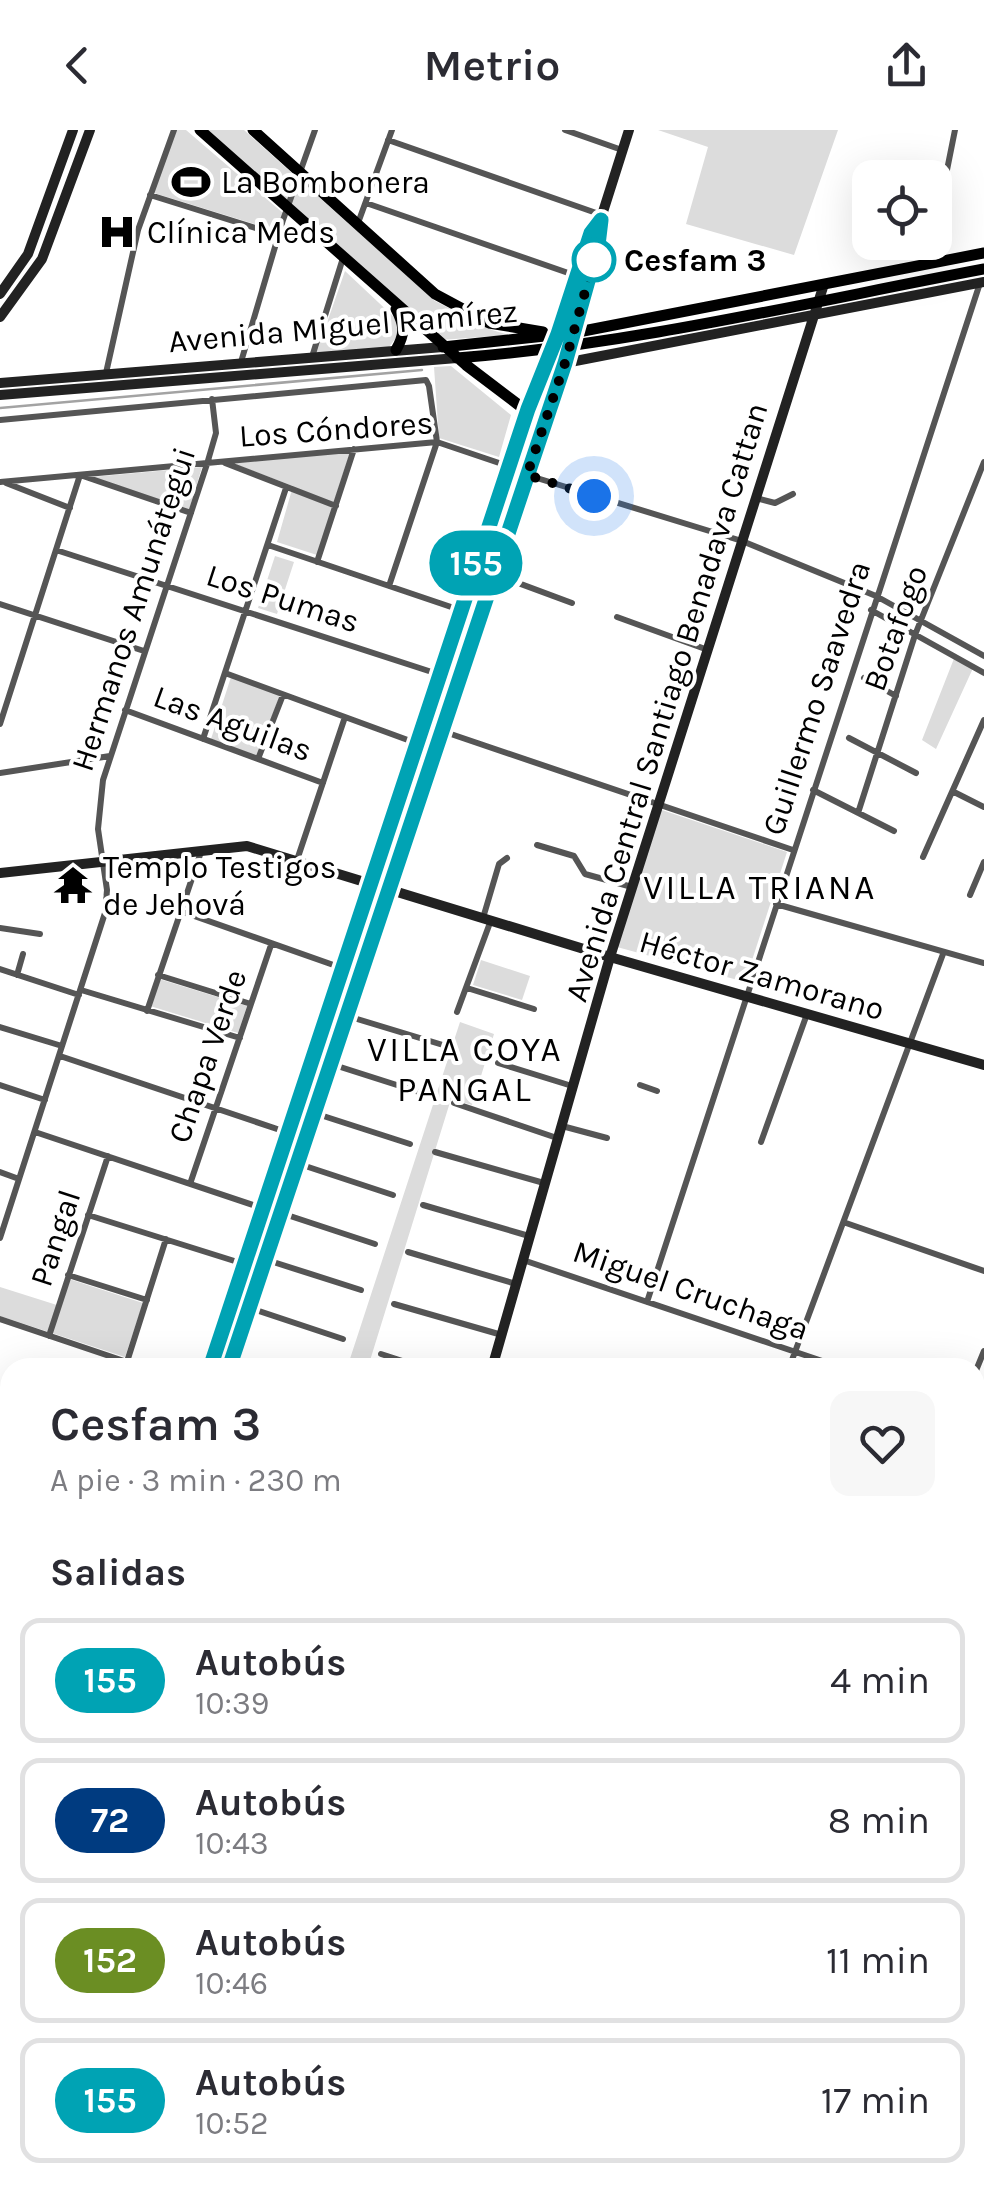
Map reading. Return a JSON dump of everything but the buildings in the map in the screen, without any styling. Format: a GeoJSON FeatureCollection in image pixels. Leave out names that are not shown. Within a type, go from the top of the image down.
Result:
{"type":"FeatureCollection","features":[{"type":"Feature","properties":{"kind":"main road"},"geometry":{"type":"LineString","coordinates":[[200,130],[443,347],[528,409],[550,405]]}},
{"type":"Feature","properties":{"kind":"main road"},"geometry":{"type":"LineString","coordinates":[[213,1358],[438,674],[528,409],[558,334],[490,323],[436,294],[253,130]]}},
{"type":"Feature","properties":{"kind":"main road","name":"Avenida Miguel Ramírez"},"geometry":{"type":"LineString","coordinates":[[457,358],[552,349],[571,339],[984,253]]}},
{"type":"Feature","properties":{"kind":"main road"},"geometry":{"type":"LineString","coordinates":[[877,291],[928,264]]}},
{"type":"Feature","properties":{"kind":"main road","name":"Avenida Miguel Ramírez"},"geometry":{"type":"LineString","coordinates":[[443,347],[558,334],[571,339],[820,302],[984,269]]}},
{"type":"Feature","properties":{"kind":"main road"},"geometry":{"type":"LineString","coordinates":[[392,301],[404,324],[404,336],[396,350]]}},
{"type":"Feature","properties":{"kind":"main road"},"geometry":{"type":"LineString","coordinates":[[232,1358],[571,339]]}},
{"type":"Feature","properties":{"kind":"street"},"geometry":{"type":"LineString","coordinates":[[0,294],[28,254],[73,130]]}},
{"type":"Feature","properties":{"kind":"street"},"geometry":{"type":"LineString","coordinates":[[0,317],[49,244],[90,130]]}},
{"type":"Feature","properties":{"kind":"street"},"geometry":{"type":"LineString","coordinates":[[106,373],[132,254],[174,130]]}},
{"type":"Feature","properties":{"kind":"street"},"geometry":{"type":"LineString","coordinates":[[241,363],[286,209],[315,130]]}},
{"type":"Feature","properties":{"kind":"street"},"geometry":{"type":"LineString","coordinates":[[358,224],[392,130]]}},
{"type":"Feature","properties":{"kind":"street"},"geometry":{"type":"LineString","coordinates":[[565,130],[622,150]]}},
{"type":"Feature","properties":{"kind":"street"},"geometry":{"type":"LineString","coordinates":[[571,339],[598,245],[601,217],[629,130]]}},
{"type":"Feature","properties":{"kind":"street"},"geometry":{"type":"LineString","coordinates":[[949,160],[955,130]]}},
{"type":"Feature","properties":{"kind":"street"},"geometry":{"type":"LineString","coordinates":[[388,140],[601,217]]}},
{"type":"Feature","properties":{"kind":"street"},"geometry":{"type":"LineString","coordinates":[[150,195],[278,235]]}},
{"type":"Feature","properties":{"kind":"street"},"geometry":{"type":"LineString","coordinates":[[366,204],[578,277]]}},
{"type":"Feature","properties":{"kind":"street"},"geometry":{"type":"LineString","coordinates":[[558,334],[591,233],[601,217]]}},
{"type":"Feature","properties":{"kind":"street"},"geometry":{"type":"LineString","coordinates":[[312,358],[344,257]]}},
{"type":"Feature","properties":{"kind":"street"},"geometry":{"type":"LineString","coordinates":[[928,264],[929,260]]}},
{"type":"Feature","properties":{"kind":"street"},"geometry":{"type":"LineString","coordinates":[[565,363],[982,282]]}},
{"type":"Feature","properties":{"kind":"street","name":"Guillermo Saavedra"},"geometry":{"type":"LineString","coordinates":[[647,1302],[854,674],[871,610],[982,282]]}},
{"type":"Feature","properties":{"kind":"street","name":"Avenida Central Santiago Benadava Cattan"},"geometry":{"type":"LineString","coordinates":[[496,1358],[610,957],[824,284]]}},
{"type":"Feature","properties":{"kind":"street","name":"Avenida Miguel Ramírez"},"geometry":{"type":"LineString","coordinates":[[3,382],[443,347]]}},
{"type":"Feature","properties":{"kind":"street","name":"Avenida Miguel Ramírez"},"geometry":{"type":"LineString","coordinates":[[0,395],[457,358]]}},
{"type":"Feature","properties":{"kind":"street","name":"Avenida Miguel Ramírez"},"geometry":{"type":"LineString","coordinates":[[0,420],[426,380],[437,442]]}},
{"type":"Feature","properties":{"kind":"street","name":"Hermanos Amunátegui"},"geometry":{"type":"LineString","coordinates":[[0,1238],[105,914],[107,890],[98,806],[110,756],[216,433],[212,399]]}},
{"type":"Feature","properties":{"kind":"street"},"geometry":{"type":"LineString","coordinates":[[389,586],[437,442]]}},
{"type":"Feature","properties":{"kind":"street","name":"Los Cóndores"},"geometry":{"type":"LineString","coordinates":[[1,482],[437,442],[509,466]]}},
{"type":"Feature","properties":{"kind":"street"},"geometry":{"type":"LineString","coordinates":[[317,562],[354,449]]}},
{"type":"Feature","properties":{"kind":"street","name":"Los Cóndores"},"geometry":{"type":"LineString","coordinates":[[224,462],[336,506]]}},
{"type":"Feature","properties":{"kind":"street","name":"Botafogo"},"geometry":{"type":"LineString","coordinates":[[858,812],[916,635],[984,462]]}},
{"type":"Feature","properties":{"kind":"street"},"geometry":{"type":"LineString","coordinates":[[0,724],[80,475]]}},
{"type":"Feature","properties":{"kind":"street","name":"Los Cóndores"},"geometry":{"type":"LineString","coordinates":[[80,475],[191,513]]}},
{"type":"Feature","properties":{"kind":"street"},"geometry":{"type":"LineString","coordinates":[[527,475],[742,541],[876,596],[984,656]]}},
{"type":"Feature","properties":{"kind":"street","name":"Los Cóndores"},"geometry":{"type":"LineString","coordinates":[[1,482],[70,508]]}},
{"type":"Feature","properties":{"kind":"street"},"geometry":{"type":"LineString","coordinates":[[204,739],[286,488]]}},
{"type":"Feature","properties":{"kind":"street"},"geometry":{"type":"LineString","coordinates":[[756,498],[775,503],[793,494]]}},
{"type":"Feature","properties":{"kind":"street"},"geometry":{"type":"LineString","coordinates":[[268,545],[460,610]]}},
{"type":"Feature","properties":{"kind":"street","name":"Los Pumas"},"geometry":{"type":"LineString","coordinates":[[56,550],[438,674]]}},
{"type":"Feature","properties":{"kind":"street"},"geometry":{"type":"LineString","coordinates":[[494,574],[572,604]]}},
{"type":"Feature","properties":{"kind":"street"},"geometry":{"type":"LineString","coordinates":[[0,604],[144,651]]}},
{"type":"Feature","properties":{"kind":"street"},"geometry":{"type":"LineString","coordinates":[[871,610],[984,673]]}},
{"type":"Feature","properties":{"kind":"street"},"geometry":{"type":"LineString","coordinates":[[617,617],[708,650]]}},
{"type":"Feature","properties":{"kind":"street"},"geometry":{"type":"LineString","coordinates":[[225,673],[416,743]]}},
{"type":"Feature","properties":{"kind":"street"},"geometry":{"type":"LineString","coordinates":[[864,678],[896,696]]}},
{"type":"Feature","properties":{"kind":"street"},"geometry":{"type":"LineString","coordinates":[[258,759],[283,694]]}},
{"type":"Feature","properties":{"kind":"street","name":"Las Aguilas"},"geometry":{"type":"LineString","coordinates":[[125,710],[323,783]]}},
{"type":"Feature","properties":{"kind":"street"},"geometry":{"type":"LineString","coordinates":[[296,860],[345,717]]}},
{"type":"Feature","properties":{"kind":"street"},"geometry":{"type":"LineString","coordinates":[[923,857],[984,720]]}},
{"type":"Feature","properties":{"kind":"street"},"geometry":{"type":"LineString","coordinates":[[442,731],[793,850]]}},
{"type":"Feature","properties":{"kind":"street"},"geometry":{"type":"LineString","coordinates":[[849,738],[916,774]]}},
{"type":"Feature","properties":{"kind":"street"},"geometry":{"type":"LineString","coordinates":[[0,773],[110,756]]}},
{"type":"Feature","properties":{"kind":"street"},"geometry":{"type":"LineString","coordinates":[[814,790],[894,831]]}},
{"type":"Feature","properties":{"kind":"street"},"geometry":{"type":"LineString","coordinates":[[954,792],[984,808]]}},
{"type":"Feature","properties":{"kind":"street"},"geometry":{"type":"LineString","coordinates":[[538,845],[574,856],[585,874],[632,887]]}},
{"type":"Feature","properties":{"kind":"street","name":"Héctor Zamorano"},"geometry":{"type":"LineString","coordinates":[[0,873],[247,846],[610,957],[984,1065]]}},
{"type":"Feature","properties":{"kind":"street"},"geometry":{"type":"LineString","coordinates":[[146,1011],[202,848]]}},
{"type":"Feature","properties":{"kind":"street"},"geometry":{"type":"LineString","coordinates":[[457,1012],[487,919],[499,864],[508,858]]}},
{"type":"Feature","properties":{"kind":"street"},"geometry":{"type":"LineString","coordinates":[[970,896],[984,862]]}},
{"type":"Feature","properties":{"kind":"street"},"geometry":{"type":"LineString","coordinates":[[776,904],[984,964]]}},
{"type":"Feature","properties":{"kind":"street"},"geometry":{"type":"LineString","coordinates":[[180,911],[342,968]]}},
{"type":"Feature","properties":{"kind":"street"},"geometry":{"type":"LineString","coordinates":[[0,928],[40,934]]}},
{"type":"Feature","properties":{"kind":"street","name":"Chapa Verde"},"geometry":{"type":"LineString","coordinates":[[190,1184],[271,945]]}},
{"type":"Feature","properties":{"kind":"street"},"geometry":{"type":"LineString","coordinates":[[17,975],[23,954]]}},
{"type":"Feature","properties":{"kind":"street"},"geometry":{"type":"LineString","coordinates":[[793,1358],[943,954]]}},
{"type":"Feature","properties":{"kind":"street"},"geometry":{"type":"LineString","coordinates":[[0,969],[240,1038]]}},
{"type":"Feature","properties":{"kind":"street"},"geometry":{"type":"LineString","coordinates":[[158,975],[251,1004]]}},
{"type":"Feature","properties":{"kind":"street"},"geometry":{"type":"LineString","coordinates":[[467,988],[534,1009]]}},
{"type":"Feature","properties":{"kind":"street"},"geometry":{"type":"LineString","coordinates":[[761,1142],[807,1014]]}},
{"type":"Feature","properties":{"kind":"street"},"geometry":{"type":"LineString","coordinates":[[346,1015],[443,1045]]}},
{"type":"Feature","properties":{"kind":"street"},"geometry":{"type":"LineString","coordinates":[[0,1026],[62,1046]]}},
{"type":"Feature","properties":{"kind":"street"},"geometry":{"type":"LineString","coordinates":[[60,1056],[286,1132]]}},
{"type":"Feature","properties":{"kind":"street"},"geometry":{"type":"LineString","coordinates":[[330,1063],[425,1094]]}},
{"type":"Feature","properties":{"kind":"street"},"geometry":{"type":"LineString","coordinates":[[498,1064],[573,1086]]}},
{"type":"Feature","properties":{"kind":"street"},"geometry":{"type":"LineString","coordinates":[[0,1085],[45,1100]]}},
{"type":"Feature","properties":{"kind":"street"},"geometry":{"type":"LineString","coordinates":[[640,1085],[657,1091]]}},
{"type":"Feature","properties":{"kind":"street"},"geometry":{"type":"LineString","coordinates":[[454,1103],[558,1138]]}},
{"type":"Feature","properties":{"kind":"street"},"geometry":{"type":"LineString","coordinates":[[314,1112],[410,1144]]}},
{"type":"Feature","properties":{"kind":"street"},"geometry":{"type":"LineString","coordinates":[[562,1126],[607,1138]]}},
{"type":"Feature","properties":{"kind":"street"},"geometry":{"type":"LineString","coordinates":[[35,1132],[262,1208]]}},
{"type":"Feature","properties":{"kind":"street"},"geometry":{"type":"LineString","coordinates":[[435,1152],[545,1183]]}},
{"type":"Feature","properties":{"kind":"street","name":"Pangal"},"geometry":{"type":"LineString","coordinates":[[49,1336],[108,1156]]}},
{"type":"Feature","properties":{"kind":"street"},"geometry":{"type":"LineString","coordinates":[[278,1157],[394,1195]]}},
{"type":"Feature","properties":{"kind":"street"},"geometry":{"type":"LineString","coordinates":[[0,1172],[19,1179]]}},
{"type":"Feature","properties":{"kind":"street"},"geometry":{"type":"LineString","coordinates":[[423,1205],[530,1236]]}},
{"type":"Feature","properties":{"kind":"street"},"geometry":{"type":"LineString","coordinates":[[280,1213],[375,1244]]}},
{"type":"Feature","properties":{"kind":"street"},"geometry":{"type":"LineString","coordinates":[[88,1214],[244,1264]]}},
{"type":"Feature","properties":{"kind":"street"},"geometry":{"type":"LineString","coordinates":[[846,1222],[984,1271]]}},
{"type":"Feature","properties":{"kind":"street"},"geometry":{"type":"LineString","coordinates":[[128,1358],[166,1239]]}},
{"type":"Feature","properties":{"kind":"street"},"geometry":{"type":"LineString","coordinates":[[408,1252],[516,1284]]}},
{"type":"Feature","properties":{"kind":"street"},"geometry":{"type":"LineString","coordinates":[[265,1259],[361,1290]]}},
{"type":"Feature","properties":{"kind":"street","name":"Miguel Cruchaga"},"geometry":{"type":"LineString","coordinates":[[523,1260],[813,1358]]}},
{"type":"Feature","properties":{"kind":"street"},"geometry":{"type":"LineString","coordinates":[[68,1275],[146,1300]]}},
{"type":"Feature","properties":{"kind":"street"},"geometry":{"type":"LineString","coordinates":[[394,1304],[502,1335]]}},
{"type":"Feature","properties":{"kind":"street"},"geometry":{"type":"LineString","coordinates":[[249,1308],[344,1339]]}},
{"type":"Feature","properties":{"kind":"street"},"geometry":{"type":"LineString","coordinates":[[0,1319],[107,1358]]}},
{"type":"Feature","properties":{"kind":"street"},"geometry":{"type":"LineString","coordinates":[[381,1354],[393,1358]]}},
{"type":"Feature","properties":{"kind":"shaded area","name":"La Bombonera"},"geometry":{"type":"Polygon","coordinates":[[[176,130],[186,130],[283,213],[277,231],[154,193],[176,130]]]}},
{"type":"Feature","properties":{"kind":"shaded area"},"geometry":{"type":"Polygon","coordinates":[[[205,130],[244,130],[435,301],[509,335],[441,340],[205,130]]]}},
{"type":"Feature","properties":{"kind":"shaded area"},"geometry":{"type":"Polygon","coordinates":[[[658,130],[838,130],[794,255],[686,224],[708,147],[658,130]]]}},
{"type":"Feature","properties":{"kind":"shaded area"},"geometry":{"type":"Polygon","coordinates":[[[345,271],[395,318],[399,334],[389,347],[316,354],[345,271]]]}},
{"type":"Feature","properties":{"kind":"shaded area"},"geometry":{"type":"Polygon","coordinates":[[[563,352],[231,1358],[214,1358],[529,417],[555,353],[563,352]]]}},
{"type":"Feature","properties":{"kind":"shaded area"},"geometry":{"type":"Polygon","coordinates":[[[451,366],[511,415],[499,457],[439,438],[434,367],[451,366]]]}},
{"type":"Feature","properties":{"kind":"shaded area"},"geometry":{"type":"Polygon","coordinates":[[[350,452],[317,555],[277,542],[293,486],[232,463],[350,452]]]}},
{"type":"Feature","properties":{"kind":"shaded area"},"geometry":{"type":"Polygon","coordinates":[[[202,467],[189,510],[92,477],[202,467]]]}},
{"type":"Feature","properties":{"kind":"shaded area"},"geometry":{"type":"Polygon","coordinates":[[[275,556],[294,562],[277,614],[258,608],[275,556]]]}},
{"type":"Feature","properties":{"kind":"shaded area"},"geometry":{"type":"Polygon","coordinates":[[[955,656],[974,666],[936,749],[922,740],[955,656]]]}},
{"type":"Feature","properties":{"kind":"shaded area"},"geometry":{"type":"Polygon","coordinates":[[[231,677],[280,695],[257,756],[211,739],[231,677]]]}},
{"type":"Feature","properties":{"kind":"shaded area"},"geometry":{"type":"Polygon","coordinates":[[[653,807],[787,852],[745,982],[617,947],[653,807]]]}},
{"type":"Feature","properties":{"kind":"shaded area"},"geometry":{"type":"Polygon","coordinates":[[[481,960],[530,976],[522,1000],[473,985],[481,960]]]}},
{"type":"Feature","properties":{"kind":"shaded area"},"geometry":{"type":"Polygon","coordinates":[[[159,979],[247,1006],[238,1033],[150,1006],[159,979]]]}},
{"type":"Feature","properties":{"kind":"shaded area"},"geometry":{"type":"Polygon","coordinates":[[[460,1022],[494,1034],[472,1105],[451,1099],[371,1358],[350,1358],[460,1022]]]}},
{"type":"Feature","properties":{"kind":"shaded area"},"geometry":{"type":"Polygon","coordinates":[[[69,1279],[143,1303],[125,1357],[0,1316],[0,1287],[60,1306],[69,1279]]]}},
{"type":"Feature","properties":{"kind":"waterway"},"geometry":{"type":"LineString","coordinates":[[0,408],[422,370]]}},
{"type":"Feature","properties":{"kind":"bus line","name":"155"},"geometry":{"type":"LineString","coordinates":[[213,1358],[528,409],[591,233],[601,220],[598,245],[565,363],[232,1358]]}},
{"type":"Feature","properties":{"kind":"place","name":"La Bombonera"},"geometry":{"type":"Point","coordinates":[191,182]}},
{"type":"Feature","properties":{"kind":"place","name":"Clínica Meds"},"geometry":{"type":"Point","coordinates":[117,232]}},
{"type":"Feature","properties":{"kind":"place","name":"Cesfam 3"},"geometry":{"type":"Point","coordinates":[594,260]}},
{"type":"Feature","properties":{"kind":"place","name":"Templo Testigos de Jehová"},"geometry":{"type":"Point","coordinates":[73,885]}},
{"type":"Feature","properties":{"kind":"district","name":"VILLA TRIANA"},"geometry":{"type":"Point","coordinates":[760,887]}},
{"type":"Feature","properties":{"kind":"district","name":"VILLA COYA PANGAL"},"geometry":{"type":"Point","coordinates":[465,1069]}},
{"type":"Feature","properties":{"kind":"route"},"geometry":{"type":"LineString","coordinates":[[594,260],[527,475],[594,496]]}}]}
